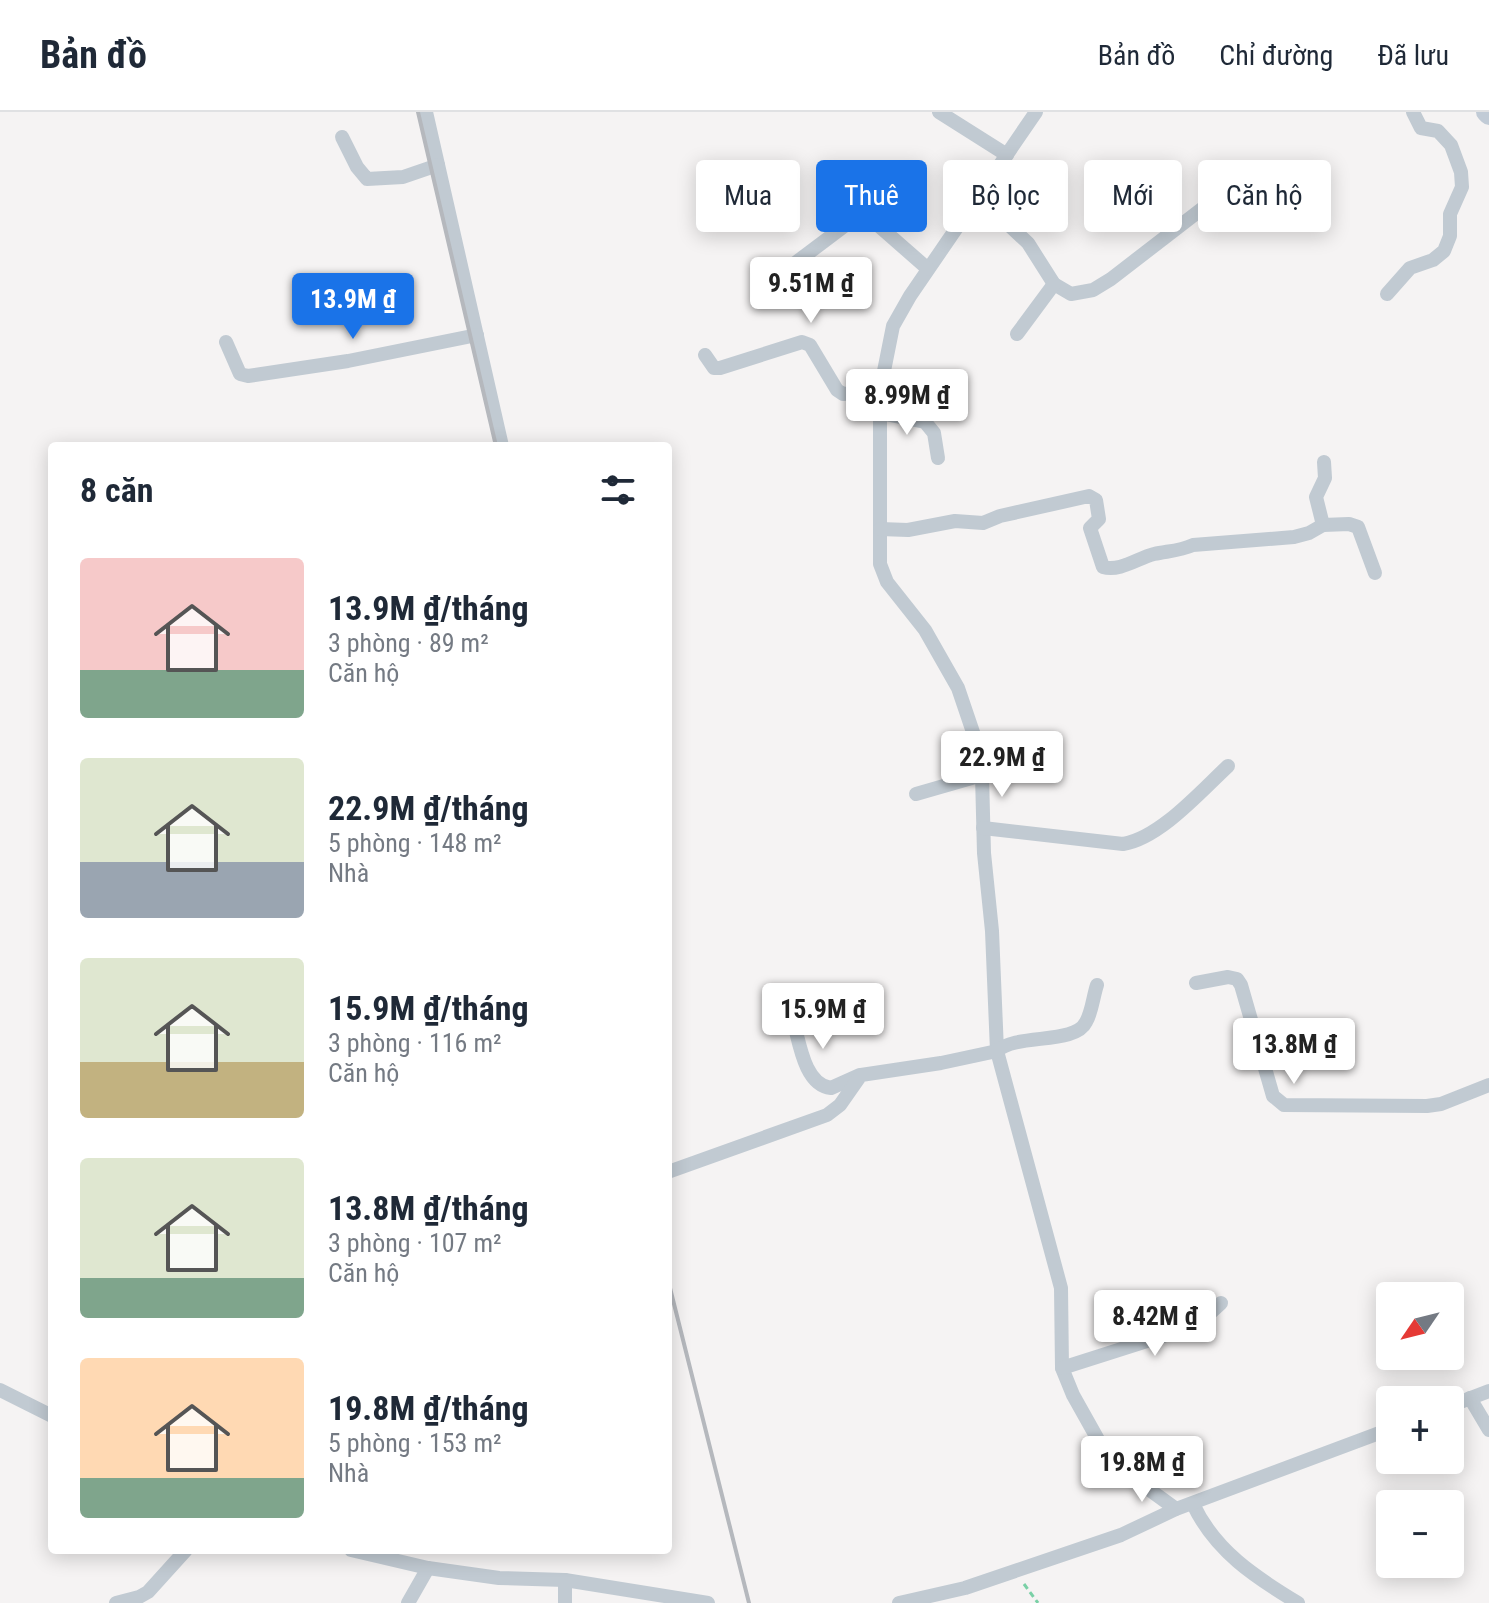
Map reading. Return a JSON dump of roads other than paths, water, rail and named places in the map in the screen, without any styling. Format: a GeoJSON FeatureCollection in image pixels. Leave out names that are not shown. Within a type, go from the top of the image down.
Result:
{"type":"FeatureCollection","features":[{"type":"Feature","properties":{"kind":"street"},"geometry":{"type":"LineString","coordinates":[[426,112],[501,442]]}},
{"type":"Feature","properties":{"kind":"street"},"geometry":{"type":"LineString","coordinates":[[939,112],[1007,155]]}},
{"type":"Feature","properties":{"kind":"street"},"geometry":{"type":"LineString","coordinates":[[1004,160],[1036,112]]}},
{"type":"Feature","properties":{"kind":"street"},"geometry":{"type":"LineString","coordinates":[[1387,294],[1410,268],[1433,260],[1444,251],[1450,236],[1450,214],[1462,187],[1461,172],[1451,145],[1438,131],[1421,128],[1413,112]]}},
{"type":"Feature","properties":{"kind":"street"},"geometry":{"type":"LineString","coordinates":[[342,137],[357,167],[367,179],[403,177],[438,165]]}},
{"type":"Feature","properties":{"kind":"street"},"geometry":{"type":"LineString","coordinates":[[766,285],[863,212],[928,269]]}},
{"type":"Feature","properties":{"kind":"street"},"geometry":{"type":"LineString","coordinates":[[1016,232],[1028,243],[1054,284],[1071,294],[1093,290],[1198,212]]}},
{"type":"Feature","properties":{"kind":"street"},"geometry":{"type":"LineString","coordinates":[[954,232],[893,326],[880,391],[880,564],[887,582],[925,630],[958,688],[977,744],[982,775],[997,1051],[1061,1288],[1062,1368],[1073,1395],[1110,1461],[1176,1509]]}},
{"type":"Feature","properties":{"kind":"street"},"geometry":{"type":"LineString","coordinates":[[1017,334],[1054,284]]}},
{"type":"Feature","properties":{"kind":"street"},"geometry":{"type":"LineString","coordinates":[[226,342],[235,367],[240,374],[248,376],[348,361],[477,335]]}},
{"type":"Feature","properties":{"kind":"street"},"geometry":{"type":"LineString","coordinates":[[705,355],[714,368],[720,368],[802,342],[810,345],[837,390],[843,394],[880,391]]}},
{"type":"Feature","properties":{"kind":"street"},"geometry":{"type":"LineString","coordinates":[[880,413],[925,422],[934,433],[938,458]]}},
{"type":"Feature","properties":{"kind":"street"},"geometry":{"type":"LineString","coordinates":[[1323,525],[1316,497],[1325,478],[1324,462]]}},
{"type":"Feature","properties":{"kind":"street"},"geometry":{"type":"LineString","coordinates":[[880,529],[908,530],[955,521],[983,523],[1000,516],[1089,496],[1096,500],[1099,519],[1090,528],[1103,567],[1111,570],[1152,554],[1178,551],[1193,545],[1294,537],[1323,525],[1349,524],[1358,527],[1375,573]]}},
{"type":"Feature","properties":{"kind":"street"},"geometry":{"type":"LineString","coordinates":[[983,828],[1131,843],[1149,835],[1228,766]]}},
{"type":"Feature","properties":{"kind":"street"},"geometry":{"type":"LineString","coordinates":[[916,794],[982,775]]}},
{"type":"Feature","properties":{"kind":"street"},"geometry":{"type":"LineString","coordinates":[[1196,983],[1228,977],[1237,979],[1273,1096],[1284,1105],[1427,1106],[1441,1104],[1489,1085]]}},
{"type":"Feature","properties":{"kind":"street"},"geometry":{"type":"LineString","coordinates":[[792,1016],[811,1076],[819,1084],[831,1088],[861,1075],[941,1063],[997,1051],[1002,1046],[1071,1034],[1086,1023],[1097,985]]}},
{"type":"Feature","properties":{"kind":"street"},"geometry":{"type":"LineString","coordinates":[[672,1171],[827,1115],[840,1105],[861,1075]]}},
{"type":"Feature","properties":{"kind":"street"},"geometry":{"type":"LineString","coordinates":[[1062,1368],[1197,1325],[1221,1303]]}},
{"type":"Feature","properties":{"kind":"street"},"geometry":{"type":"LineString","coordinates":[[0,1390],[48,1414]]}},
{"type":"Feature","properties":{"kind":"street"},"geometry":{"type":"LineString","coordinates":[[1464,1400],[1489,1391]]}},
{"type":"Feature","properties":{"kind":"street"},"geometry":{"type":"LineString","coordinates":[[1470,1398],[1489,1430]]}},
{"type":"Feature","properties":{"kind":"street"},"geometry":{"type":"LineString","coordinates":[[899,1603],[943,1595],[1121,1535],[1176,1509],[1376,1434]]}},
{"type":"Feature","properties":{"kind":"street"},"geometry":{"type":"LineString","coordinates":[[1193,1504],[1213,1539],[1237,1562],[1298,1603]]}},
{"type":"Feature","properties":{"kind":"street"},"geometry":{"type":"LineString","coordinates":[[116,1603],[148,1592],[182,1554]]}},
{"type":"Feature","properties":{"kind":"street"},"geometry":{"type":"LineString","coordinates":[[368,1554],[428,1568],[499,1578],[565,1580],[708,1603]]}},
{"type":"Feature","properties":{"kind":"street"},"geometry":{"type":"LineString","coordinates":[[408,1603],[428,1568]]}},
{"type":"Feature","properties":{"kind":"street"},"geometry":{"type":"LineString","coordinates":[[565,1580],[565,1603]]}},
{"type":"Feature","properties":{"kind":"railway"},"geometry":{"type":"LineString","coordinates":[[418,112],[495,442]]}},
{"type":"Feature","properties":{"kind":"railway"},"geometry":{"type":"LineString","coordinates":[[672,1296],[749,1603]]}}]}
